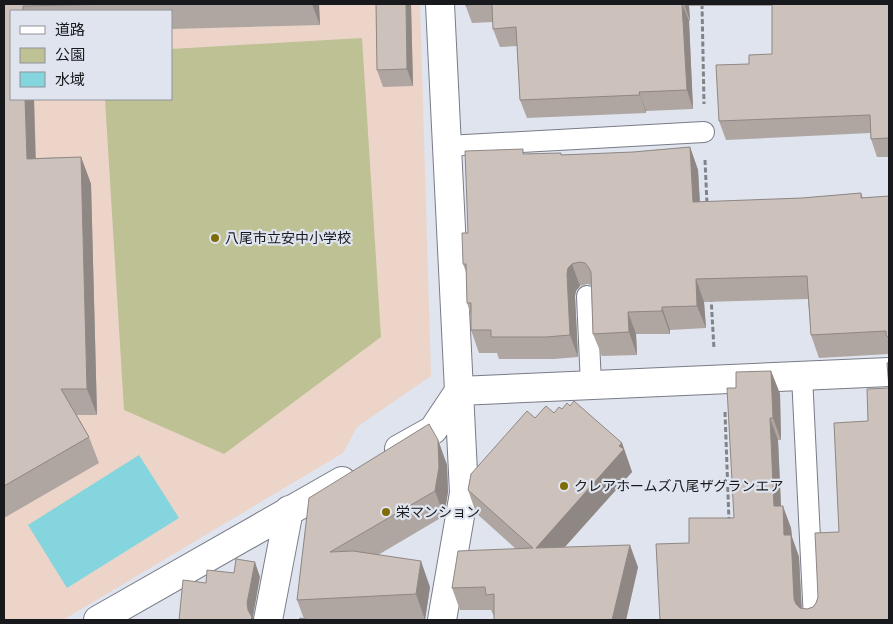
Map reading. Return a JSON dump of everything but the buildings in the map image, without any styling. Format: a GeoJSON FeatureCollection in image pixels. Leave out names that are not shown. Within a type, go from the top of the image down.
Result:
{"type":"FeatureCollection","features":[{"type":"Feature","properties":{"kind":"street"},"geometry":{"type":"LineString","coordinates":[[440,4],[464,493],[442,620]]}},
{"type":"Feature","properties":{"kind":"street"},"geometry":{"type":"LineString","coordinates":[[459,391],[889,372]]}},
{"type":"Feature","properties":{"kind":"street"},"geometry":{"type":"LineString","coordinates":[[98,620],[433,430],[459,391]]}},
{"type":"Feature","properties":{"kind":"street"},"geometry":{"type":"LineString","coordinates":[[268,620],[289,510]]}},
{"type":"Feature","properties":{"kind":"lane"},"geometry":{"type":"LineString","coordinates":[[447,146],[704,132]]}},
{"type":"Feature","properties":{"kind":"lane"},"geometry":{"type":"LineString","coordinates":[[587,296],[591,385]]}},
{"type":"Feature","properties":{"kind":"lane"},"geometry":{"type":"LineString","coordinates":[[802,376],[814,620]]}},
{"type":"Feature","properties":{"kind":"path"},"geometry":{"type":"LineString","coordinates":[[702,4],[704,132],[708,212]]}},
{"type":"Feature","properties":{"kind":"path"},"geometry":{"type":"LineString","coordinates":[[711,290],[729,524]]}},
{"type":"Feature","properties":{"kind":"shaded area","name":"八尾市立安中小学校"},"geometry":{"type":"Polygon","coordinates":[[[4,4],[420,4],[431,376],[357,427],[343,453],[63,620],[4,620],[4,4]]]}},
{"type":"Feature","properties":{"kind":"green space"},"geometry":{"type":"Polygon","coordinates":[[[362,38],[381,337],[224,454],[124,410],[105,100],[172,100],[172,49],[362,38]]]}},
{"type":"Feature","properties":{"kind":"water"},"geometry":{"type":"Polygon","coordinates":[[[139,455],[179,518],[67,588],[28,525],[139,455]]]}},
{"type":"Feature","properties":{"kind":"place","name":"八尾市立安中小学校"},"geometry":{"type":"Point","coordinates":[215,238]}},
{"type":"Feature","properties":{"kind":"place","name":"クレアホームズ八尾ザグランエア"},"geometry":{"type":"Point","coordinates":[564,486]}},
{"type":"Feature","properties":{"kind":"place","name":"栄マンション"},"geometry":{"type":"Point","coordinates":[386,512]}}]}
